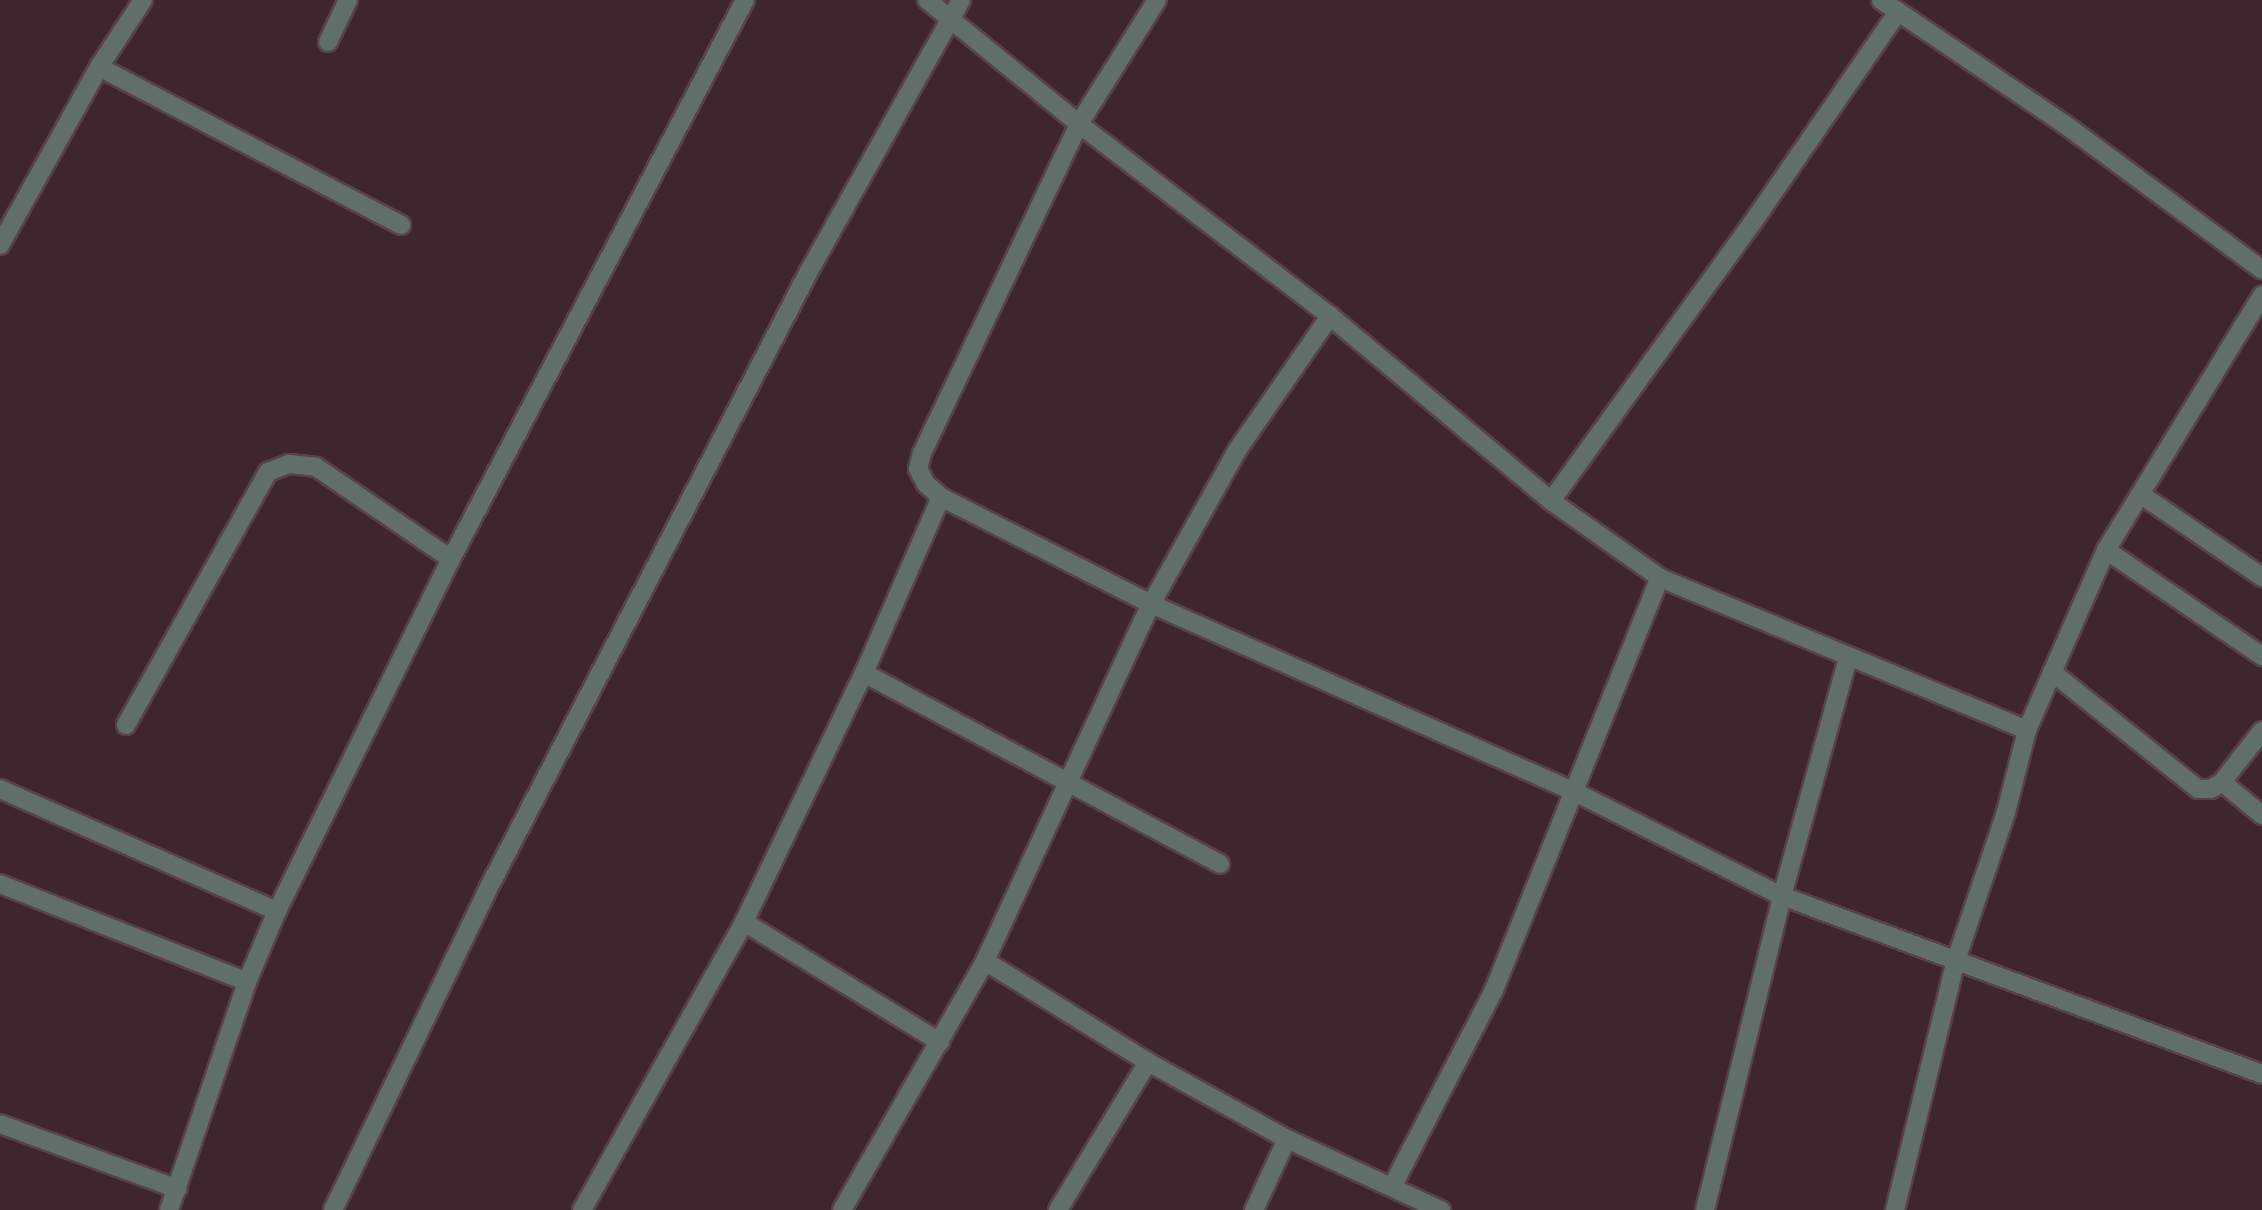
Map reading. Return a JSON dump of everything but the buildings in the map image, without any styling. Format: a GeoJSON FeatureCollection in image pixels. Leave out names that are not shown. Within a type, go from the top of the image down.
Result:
{"type":"FeatureCollection","features":[{"type":"Feature","properties":{"kind":"street"},"geometry":{"type":"LineString","coordinates":[[0,245],[6,218],[142,0]]}},
{"type":"Feature","properties":{"kind":"street"},"geometry":{"type":"LineString","coordinates":[[328,41],[348,0]]}},
{"type":"Feature","properties":{"kind":"street"},"geometry":{"type":"LineString","coordinates":[[169,1210],[247,982],[278,911],[451,559],[745,0]]}},
{"type":"Feature","properties":{"kind":"street"},"geometry":{"type":"LineString","coordinates":[[927,0],[1079,124],[1330,316],[1551,501],[1661,578],[1848,658],[2027,730]]}},
{"type":"Feature","properties":{"kind":"street"},"geometry":{"type":"LineString","coordinates":[[333,1210],[487,891],[808,273],[961,0]]}},
{"type":"Feature","properties":{"kind":"street"},"geometry":{"type":"LineString","coordinates":[[1157,0],[1079,124],[922,453],[918,469],[926,484],[941,497],[1151,604],[1577,793],[1782,896],[1955,963],[2262,1074]]}},
{"type":"Feature","properties":{"kind":"street"},"geometry":{"type":"LineString","coordinates":[[1881,0],[2067,126],[2262,270]]}},
{"type":"Feature","properties":{"kind":"street"},"geometry":{"type":"LineString","coordinates":[[1551,501],[1753,222],[1898,12]]}},
{"type":"Feature","properties":{"kind":"street"},"geometry":{"type":"LineString","coordinates":[[99,67],[401,225]]}},
{"type":"Feature","properties":{"kind":"street"},"geometry":{"type":"LineString","coordinates":[[1895,1210],[1955,963],[2006,812],[2027,730],[2106,550],[2262,295]]}},
{"type":"Feature","properties":{"kind":"street"},"geometry":{"type":"LineString","coordinates":[[842,1210],[985,961],[1151,604],[1238,449],[1330,316]]}},
{"type":"Feature","properties":{"kind":"street"},"geometry":{"type":"LineString","coordinates":[[126,725],[268,472],[289,464],[316,467],[451,559]]}},
{"type":"Feature","properties":{"kind":"street"},"geometry":{"type":"LineString","coordinates":[[2140,494],[2262,578]]}},
{"type":"Feature","properties":{"kind":"street"},"geometry":{"type":"LineString","coordinates":[[582,1210],[744,922],[864,673],[941,497]]}},
{"type":"Feature","properties":{"kind":"street"},"geometry":{"type":"LineString","coordinates":[[2106,550],[2262,656]]}},
{"type":"Feature","properties":{"kind":"street"},"geometry":{"type":"LineString","coordinates":[[1393,1185],[1494,990],[1577,793],[1661,578]]}},
{"type":"Feature","properties":{"kind":"street"},"geometry":{"type":"LineString","coordinates":[[1705,1210],[1782,896],[1848,658]]}},
{"type":"Feature","properties":{"kind":"street"},"geometry":{"type":"LineString","coordinates":[[2052,672],[2186,783],[2211,789],[2222,782],[2262,731]]}},
{"type":"Feature","properties":{"kind":"street"},"geometry":{"type":"LineString","coordinates":[[864,673],[1220,864]]}},
{"type":"Feature","properties":{"kind":"street"},"geometry":{"type":"LineString","coordinates":[[2222,782],[2262,816]]}},
{"type":"Feature","properties":{"kind":"street"},"geometry":{"type":"LineString","coordinates":[[0,789],[278,911]]}},
{"type":"Feature","properties":{"kind":"street"},"geometry":{"type":"LineString","coordinates":[[0,884],[247,982]]}},
{"type":"Feature","properties":{"kind":"street"},"geometry":{"type":"LineString","coordinates":[[744,922],[940,1042]]}},
{"type":"Feature","properties":{"kind":"street"},"geometry":{"type":"LineString","coordinates":[[985,961],[1148,1062],[1287,1139],[1393,1185],[1441,1210]]}},
{"type":"Feature","properties":{"kind":"street"},"geometry":{"type":"LineString","coordinates":[[1058,1210],[1148,1062]]}},
{"type":"Feature","properties":{"kind":"street"},"geometry":{"type":"LineString","coordinates":[[0,1124],[178,1189]]}},
{"type":"Feature","properties":{"kind":"street"},"geometry":{"type":"LineString","coordinates":[[1254,1210],[1287,1139]]}}]}
